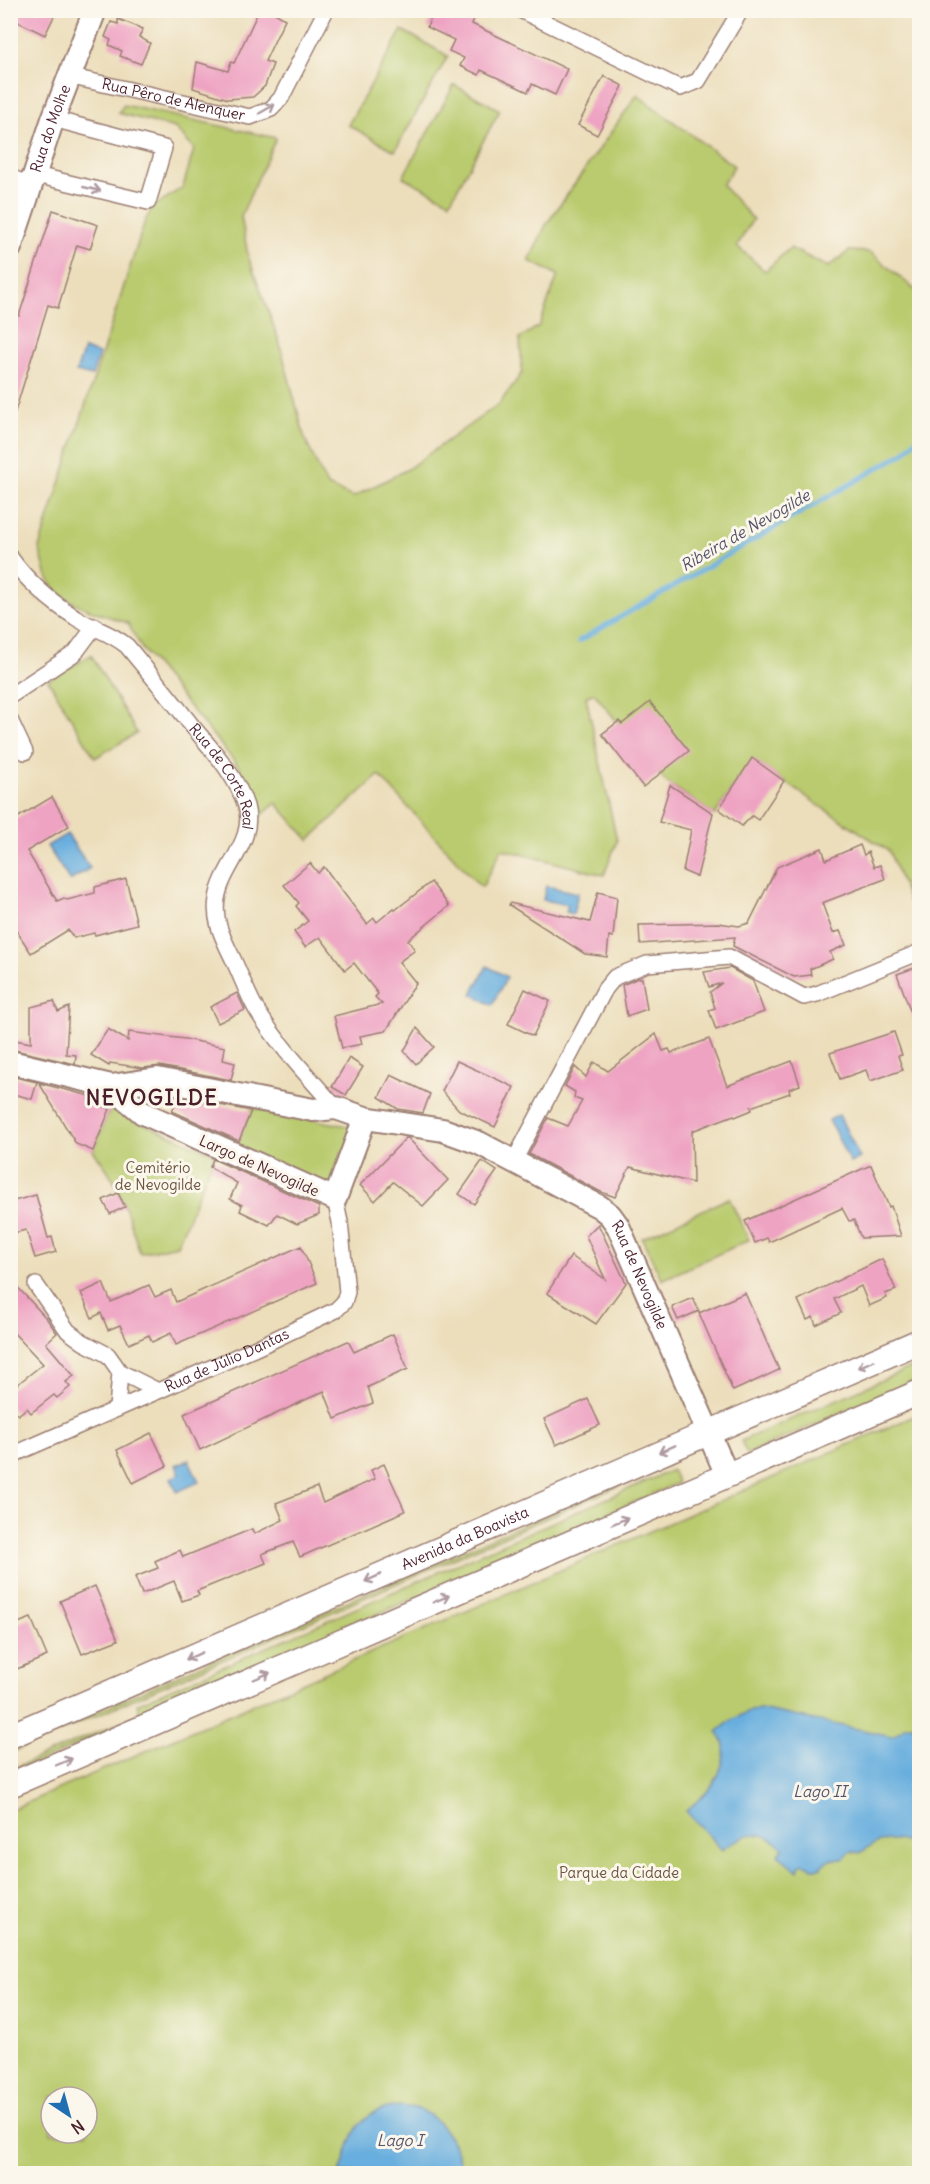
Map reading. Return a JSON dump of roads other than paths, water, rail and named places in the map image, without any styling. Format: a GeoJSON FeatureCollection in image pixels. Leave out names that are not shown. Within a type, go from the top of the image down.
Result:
{"type":"FeatureCollection","features":[{"type":"Feature","properties":{"kind":"main road","name":"Avenida da Boavista"},"geometry":{"type":"LineString","coordinates":[[10,1736],[920,1341]]}},
{"type":"Feature","properties":{"kind":"main road"},"geometry":{"type":"LineString","coordinates":[[10,1785],[920,1392]]}},
{"type":"Feature","properties":{"kind":"street","name":"Rua do Molhe"},"geometry":{"type":"LineString","coordinates":[[10,248],[68,76],[95,10]]}},
{"type":"Feature","properties":{"kind":"street","name":"Rua Pêro de Alenquer"},"geometry":{"type":"LineString","coordinates":[[68,76],[250,117],[272,109],[281,98],[326,10]]}},
{"type":"Feature","properties":{"kind":"street"},"geometry":{"type":"LineString","coordinates":[[520,10],[680,88],[698,81],[741,10]]}},
{"type":"Feature","properties":{"kind":"street"},"geometry":{"type":"LineString","coordinates":[[10,177],[148,202],[164,148],[53,119]]}},
{"type":"Feature","properties":{"kind":"street","name":"Rua de Corte Real"},"geometry":{"type":"LineString","coordinates":[[10,557],[39,589],[76,618],[115,636],[127,646],[233,776],[246,806],[248,821],[246,835],[222,880],[217,899],[216,917],[220,932],[255,1007],[268,1027],[336,1108]]}},
{"type":"Feature","properties":{"kind":"street"},"geometry":{"type":"LineString","coordinates":[[10,696],[75,653],[95,626]]}},
{"type":"Feature","properties":{"kind":"street"},"geometry":{"type":"LineString","coordinates":[[10,720],[25,752]]}},
{"type":"Feature","properties":{"kind":"street"},"geometry":{"type":"LineString","coordinates":[[514,1161],[605,989],[615,977],[647,964],[729,957],[804,997],[817,994],[920,952]]}},
{"type":"Feature","properties":{"kind":"street","name":"Largo de Nevogilde"},"geometry":{"type":"LineString","coordinates":[[10,1062],[111,1086],[157,1079],[313,1110],[336,1108],[365,1118],[443,1130],[479,1143]]}},
{"type":"Feature","properties":{"kind":"street","name":"Largo de Nevogilde"},"geometry":{"type":"LineString","coordinates":[[111,1086],[142,1113],[335,1199],[365,1118]]}},
{"type":"Feature","properties":{"kind":"street","name":"Rua de Nevogilde"},"geometry":{"type":"LineString","coordinates":[[479,1143],[600,1207],[610,1215],[618,1226],[727,1475]]}},
{"type":"Feature","properties":{"kind":"street","name":"Rua de Júlio Dantas"},"geometry":{"type":"LineString","coordinates":[[10,1456],[336,1310],[344,1302],[346,1292],[340,1222],[335,1199]]}},
{"type":"Feature","properties":{"kind":"street"},"geometry":{"type":"LineString","coordinates":[[36,1285],[68,1332],[108,1355],[120,1372],[158,1391]]}},
{"type":"Feature","properties":{"kind":"street"},"geometry":{"type":"LineString","coordinates":[[117,1409],[120,1372]]}},
{"type":"Feature","properties":{"kind":"water"},"geometry":{"type":"Polygon","coordinates":[[[84,349],[99,354],[92,376],[76,372],[84,349]]]}},
{"type":"Feature","properties":{"kind":"water"},"geometry":{"type":"Polygon","coordinates":[[[67,834],[90,868],[70,881],[47,846],[67,834]]]}},
{"type":"Feature","properties":{"kind":"water"},"geometry":{"type":"Polygon","coordinates":[[[546,886],[578,893],[573,914],[566,912],[568,905],[543,900],[546,886]]]}},
{"type":"Feature","properties":{"kind":"water"},"geometry":{"type":"Polygon","coordinates":[[[487,966],[507,977],[492,1005],[472,994],[487,966]]]}},
{"type":"Feature","properties":{"kind":"water"},"geometry":{"type":"Polygon","coordinates":[[[839,1115],[860,1158],[850,1163],[829,1120],[839,1115]]]}},
{"type":"Feature","properties":{"kind":"water"},"geometry":{"type":"Polygon","coordinates":[[[189,1460],[199,1482],[177,1492],[171,1478],[180,1474],[176,1465],[189,1460]]]}},
{"type":"Feature","properties":{"kind":"water","name":"Lago II"},"geometry":{"type":"Polygon","coordinates":[[[760,1709],[892,1736],[907,1726],[919,1723],[919,1843],[882,1841],[860,1853],[850,1851],[844,1859],[830,1859],[820,1868],[812,1868],[803,1863],[799,1866],[798,1871],[778,1855],[783,1848],[775,1841],[760,1834],[745,1836],[722,1850],[686,1811],[707,1792],[719,1772],[724,1758],[724,1744],[717,1732],[737,1717],[760,1709]]]}},
{"type":"Feature","properties":{"kind":"water","name":"Lago I"},"geometry":{"type":"Polygon","coordinates":[[[400,2106],[412,2107],[430,2115],[444,2129],[458,2157],[458,2173],[340,2173],[353,2136],[364,2119],[373,2113],[400,2106]]]}},
{"type":"Feature","properties":{"kind":"waterway","name":"Ribeira de Nevogilde"},"geometry":{"type":"LineString","coordinates":[[579,641],[904,453],[920,435]]}},
{"type":"Feature","properties":{"kind":"district","name":"NEVOGILDE"},"geometry":{"type":"Point","coordinates":[152,1098]}},
{"type":"Feature","properties":{"kind":"park label","name":"Cemitério de Nevogilde"},"geometry":{"type":"Point","coordinates":[158,1176]}},
{"type":"Feature","properties":{"kind":"park label","name":"Parque da Cidade"},"geometry":{"type":"Point","coordinates":[619,1873]}}]}
